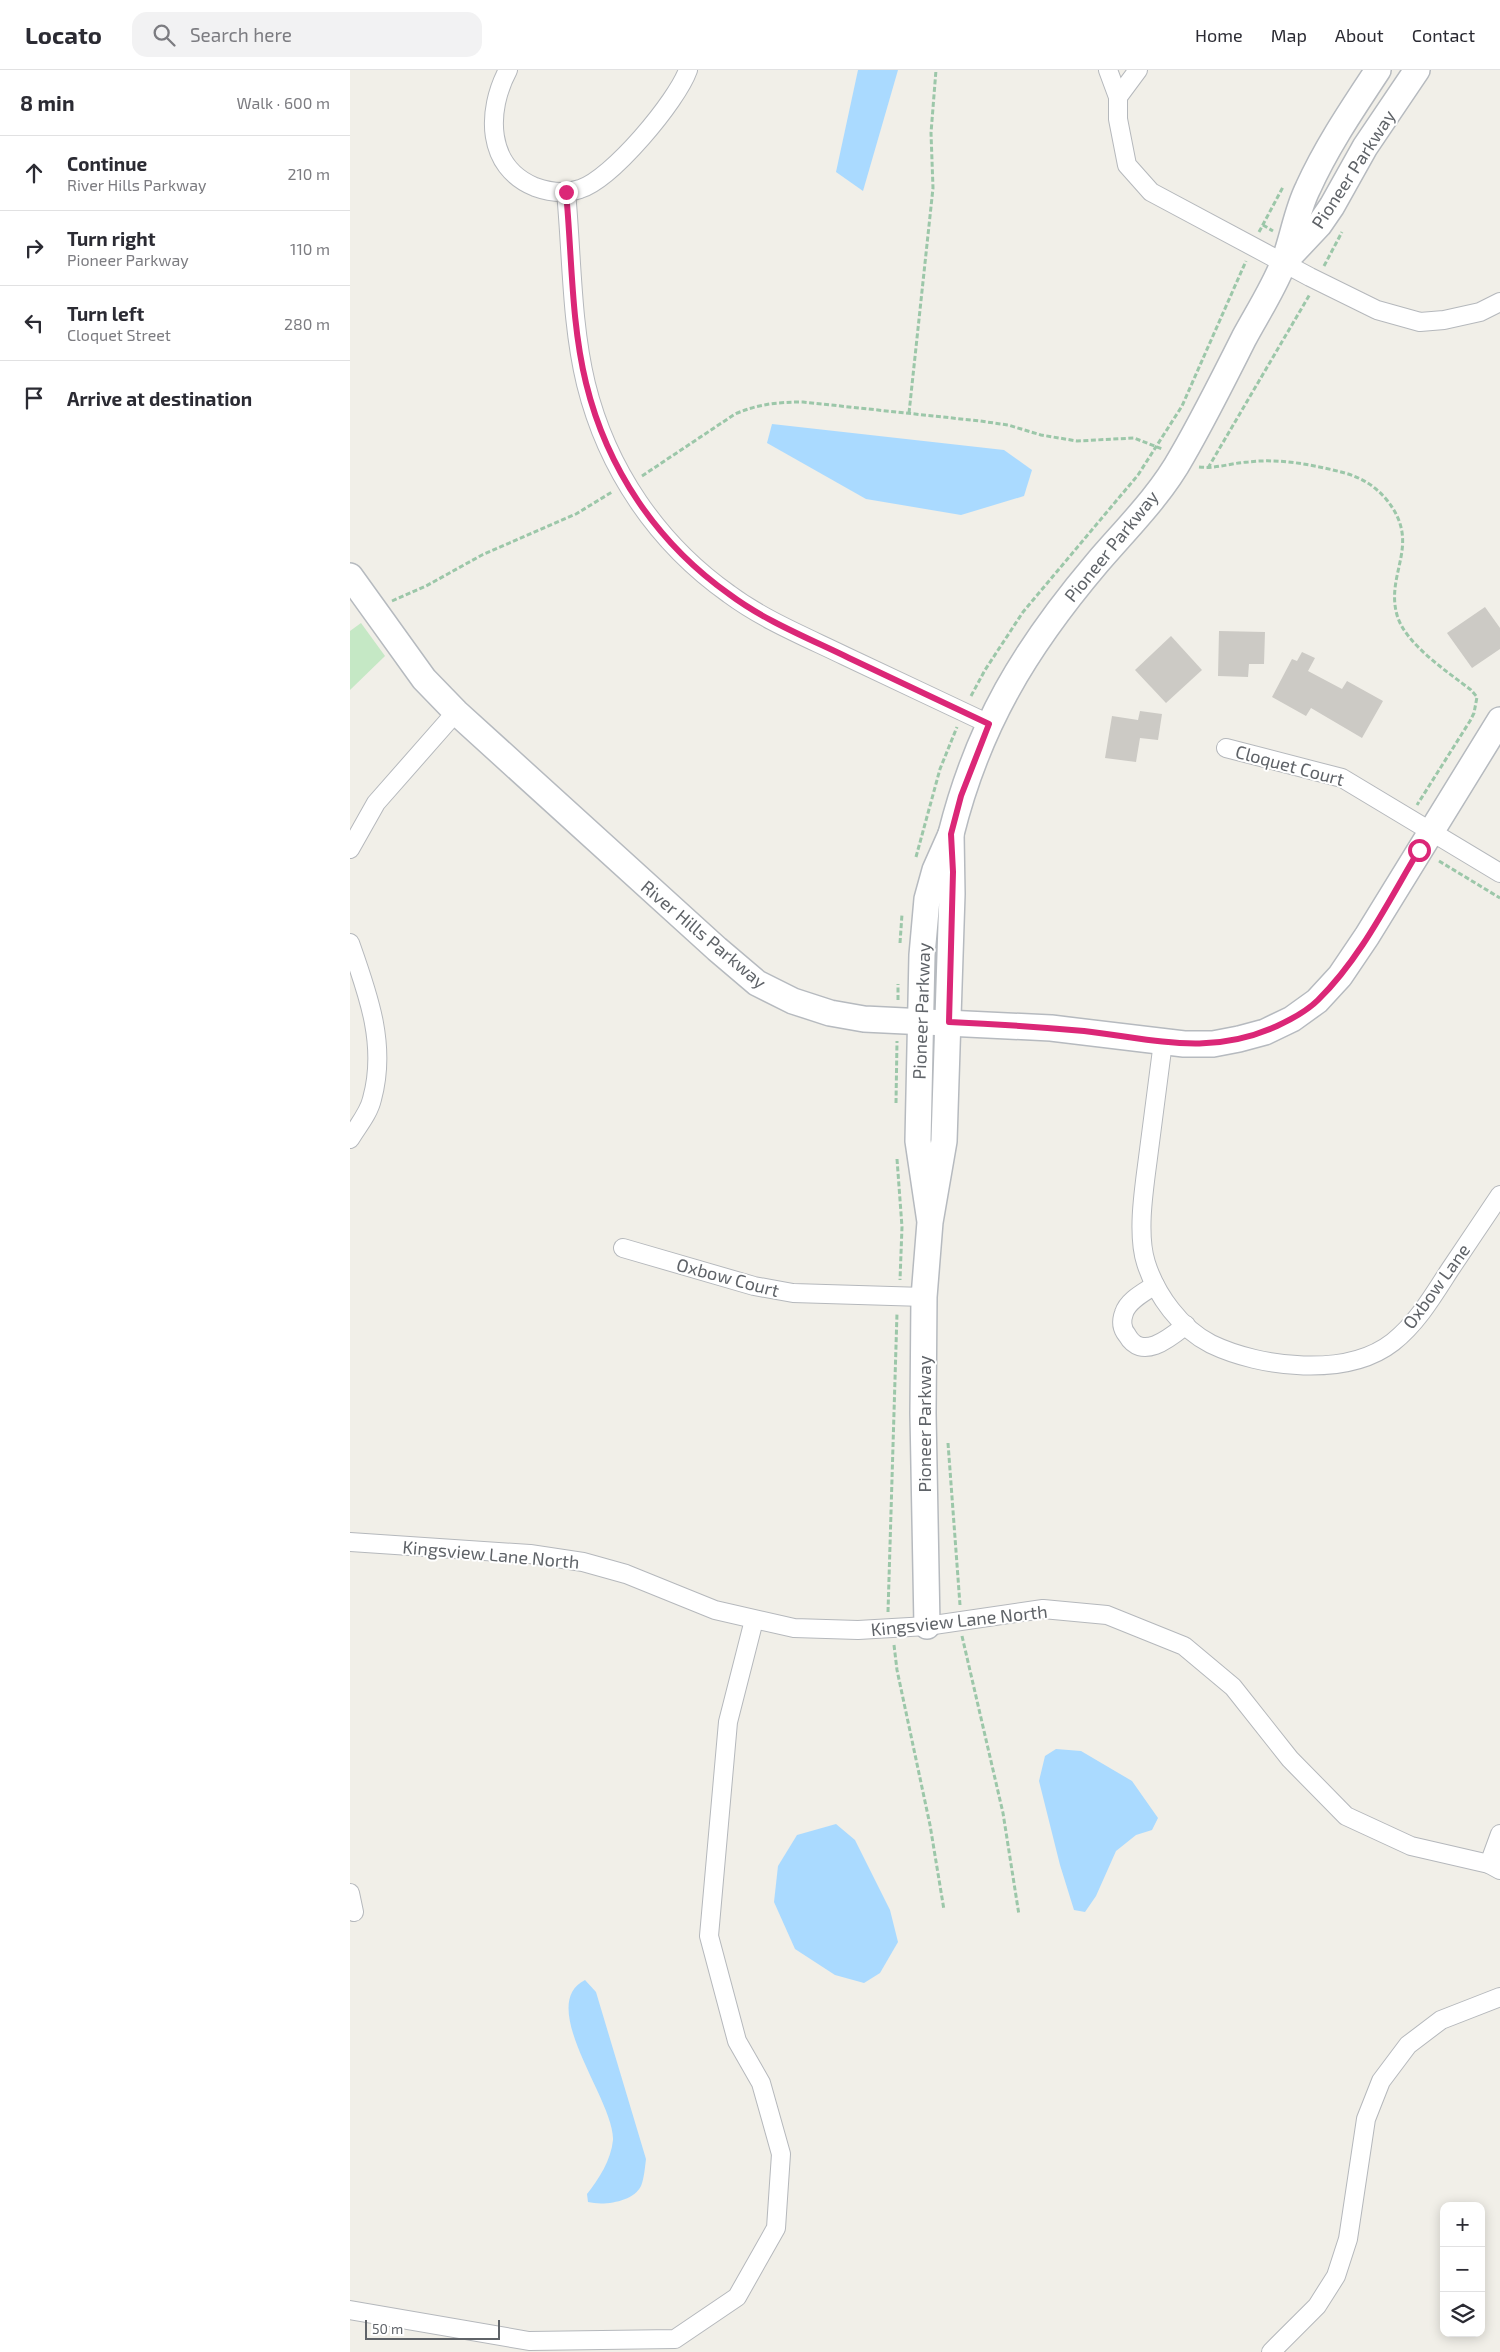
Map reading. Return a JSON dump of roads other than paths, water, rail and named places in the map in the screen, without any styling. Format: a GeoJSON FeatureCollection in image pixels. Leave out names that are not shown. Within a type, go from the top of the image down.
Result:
{"type":"FeatureCollection","features":[{"type":"Feature","properties":{"kind":"street"},"geometry":{"type":"LineString","coordinates":[[508,70],[501,83],[495,110],[495,139],[501,157],[511,172],[518,178],[540,188],[566,192],[581,189],[610,172],[671,102],[684,82],[688,70]]}},
{"type":"Feature","properties":{"kind":"street"},"geometry":{"type":"LineString","coordinates":[[1108,70],[1118,97],[1118,119],[1127,165],[1151,192],[1377,310],[1420,322],[1444,320],[1480,312],[1500,302]]}},
{"type":"Feature","properties":{"kind":"street"},"geometry":{"type":"LineString","coordinates":[[1118,97],[1138,70]]}},
{"type":"Feature","properties":{"kind":"street","name":"Pioneer Parkway"},"geometry":{"type":"LineString","coordinates":[[930,1222],[918,1141],[919,1022],[922,946],[927,899],[934,870],[951,834],[961,796],[989,724],[1043,629],[1096,564],[1139,516],[1181,458],[1284,263],[1297,214],[1308,187],[1343,122],[1378,70]]}},
{"type":"Feature","properties":{"kind":"street","name":"Pioneer Parkway"},"geometry":{"type":"LineString","coordinates":[[1284,263],[1319,224],[1332,206],[1365,147],[1417,70]]}},
{"type":"Feature","properties":{"kind":"street"},"geometry":{"type":"LineString","coordinates":[[566,192],[578,347],[586,383],[596,418],[612,457],[649,518],[674,548],[705,576],[758,613],[989,724]]}},
{"type":"Feature","properties":{"kind":"street","name":"River Hills Parkway"},"geometry":{"type":"LineString","coordinates":[[350,576],[424,679],[456,712],[717,950],[758,983],[793,1001],[830,1013],[864,1019],[1051,1028],[1163,1042],[1213,1044],[1265,1032],[1292,1019],[1317,1001],[1340,976],[1367,936],[1430,830],[1500,720]]}},
{"type":"Feature","properties":{"kind":"street"},"geometry":{"type":"LineString","coordinates":[[350,849],[376,803],[456,712]]}},
{"type":"Feature","properties":{"kind":"street","name":"Cloquet Court"},"geometry":{"type":"LineString","coordinates":[[1226,748],[1342,778],[1500,873]]}},
{"type":"Feature","properties":{"kind":"street","name":"Pioneer Parkway"},"geometry":{"type":"LineString","coordinates":[[927,1626],[923,1404],[924,1297],[930,1222],[944,1141],[953,872],[951,834]]}},
{"type":"Feature","properties":{"kind":"street"},"geometry":{"type":"LineString","coordinates":[[350,943],[374,1018],[379,1061],[372,1101],[350,1139]]}},
{"type":"Feature","properties":{"kind":"street","name":"Oxbow Lane"},"geometry":{"type":"LineString","coordinates":[[1163,1042],[1142,1204],[1145,1262],[1167,1306],[1186,1325],[1210,1343],[1239,1355],[1306,1366],[1356,1360],[1373,1353],[1392,1342],[1420,1313],[1500,1195]]}},
{"type":"Feature","properties":{"kind":"street","name":"Oxbow Court"},"geometry":{"type":"LineString","coordinates":[[623,1248],[754,1286],[792,1293],[924,1297]]}},
{"type":"Feature","properties":{"kind":"street"},"geometry":{"type":"LineString","coordinates":[[1155,1285],[1132,1302],[1124,1312],[1122,1325],[1127,1337],[1137,1345],[1150,1347],[1164,1343],[1186,1325]]}},
{"type":"Feature","properties":{"kind":"street","name":"Kingsview Lane North"},"geometry":{"type":"LineString","coordinates":[[350,1542],[530,1554],[584,1562],[626,1574],[714,1610],[754,1620],[803,1628],[858,1630],[927,1626],[1043,1609],[1107,1615],[1184,1646],[1233,1687],[1290,1759],[1346,1816],[1411,1846],[1495,1867],[1500,1834]]}},
{"type":"Feature","properties":{"kind":"street"},"geometry":{"type":"LineString","coordinates":[[350,2310],[529,2341],[675,2339],[737,2296],[776,2228],[781,2154],[761,2083],[737,2041],[709,1936],[728,1722],[754,1620]]}},
{"type":"Feature","properties":{"kind":"street"},"geometry":{"type":"LineString","coordinates":[[350,1893],[354,1912]]}},
{"type":"Feature","properties":{"kind":"street"},"geometry":{"type":"LineString","coordinates":[[1271,2352],[1317,2306],[1336,2276],[1348,2239],[1366,2119],[1381,2081],[1408,2045],[1441,2020],[1500,1997]]}},
{"type":"Feature","properties":{"kind":"water"},"geometry":{"type":"Polygon","coordinates":[[[858,70],[898,70],[863,191],[836,172],[858,70]]]}},
{"type":"Feature","properties":{"kind":"water"},"geometry":{"type":"Polygon","coordinates":[[[772,424],[1004,450],[1032,470],[1024,496],[961,515],[866,499],[767,443],[772,424]]]}},
{"type":"Feature","properties":{"kind":"water"},"geometry":{"type":"Polygon","coordinates":[[[1056,1749],[1081,1751],[1132,1781],[1158,1818],[1152,1830],[1136,1835],[1116,1851],[1096,1896],[1085,1912],[1074,1910],[1060,1865],[1039,1781],[1045,1756],[1056,1749]]]}},
{"type":"Feature","properties":{"kind":"water"},"geometry":{"type":"Polygon","coordinates":[[[836,1824],[855,1840],[890,1910],[898,1942],[880,1973],[864,1983],[835,1975],[795,1949],[774,1902],[778,1866],[797,1835],[836,1824]]]}},
{"type":"Feature","properties":{"kind":"water"},"geometry":{"type":"Polygon","coordinates":[[[585,1980],[596,1992],[646,2159],[641,2186],[632,2196],[618,2202],[588,2202],[587,2194],[604,2169],[610,2155],[613,2140],[610,2123],[572,2031],[569,2010],[572,1992],[585,1980]]]}}]}
